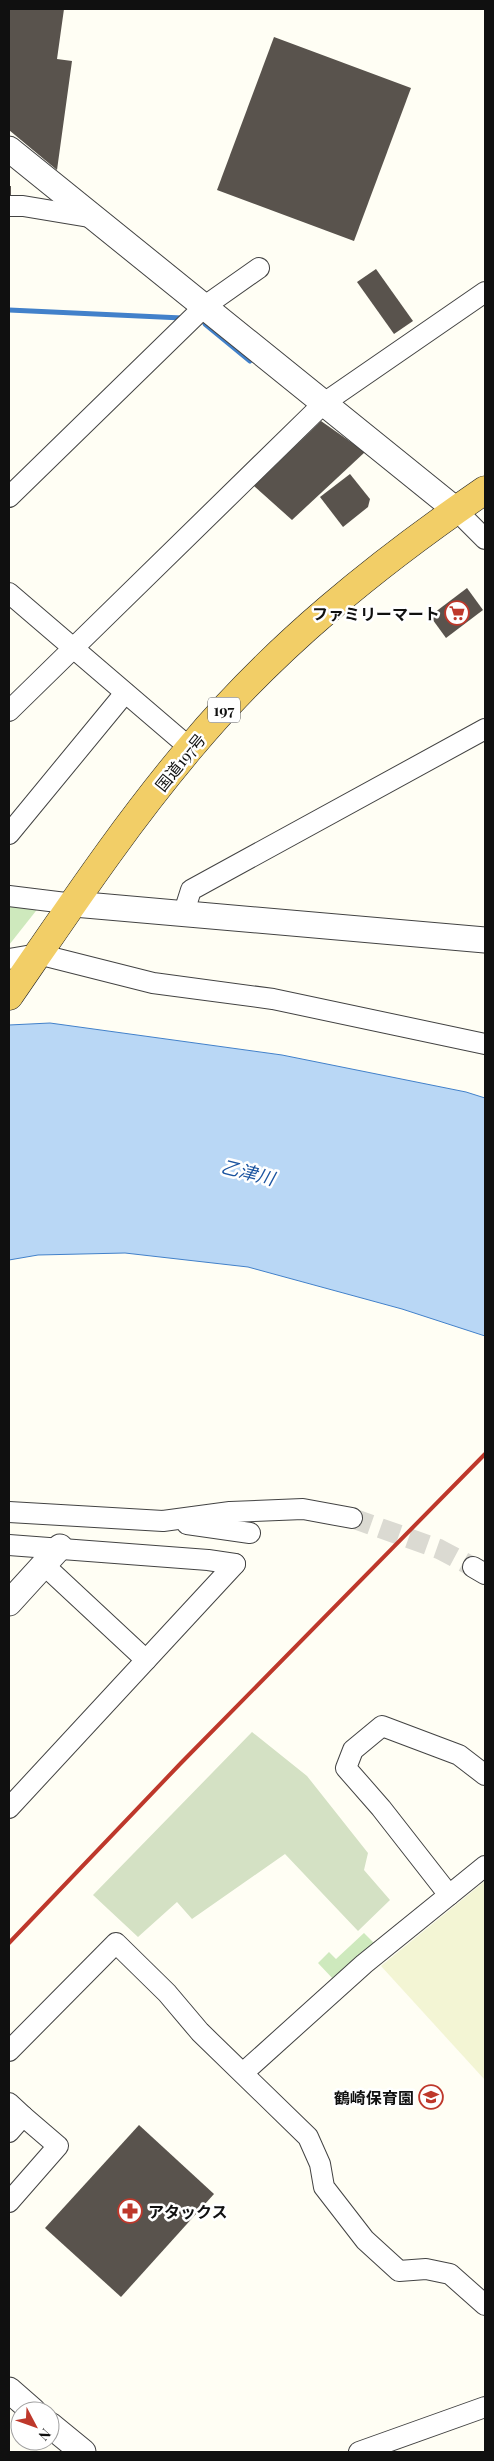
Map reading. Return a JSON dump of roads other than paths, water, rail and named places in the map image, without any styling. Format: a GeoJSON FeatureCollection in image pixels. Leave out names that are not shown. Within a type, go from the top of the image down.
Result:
{"type":"FeatureCollection","features":[{"type":"Feature","properties":{"kind":"highway","name":"国道197号"},"geometry":{"type":"LineString","coordinates":[[12,979],[38,954],[134,819],[190,748],[251,682],[320,616],[386,562],[485,490]]}},
{"type":"Feature","properties":{"kind":"street"},"geometry":{"type":"LineString","coordinates":[[9,149],[456,510],[485,539]]}},
{"type":"Feature","properties":{"kind":"street"},"geometry":{"type":"LineString","coordinates":[[9,206],[23,206],[95,218]]}},
{"type":"Feature","properties":{"kind":"street"},"geometry":{"type":"LineString","coordinates":[[9,497],[18,477],[205,306],[259,268]]}},
{"type":"Feature","properties":{"kind":"street"},"geometry":{"type":"LineString","coordinates":[[9,711],[324,403],[485,292]]}},
{"type":"Feature","properties":{"kind":"street"},"geometry":{"type":"LineString","coordinates":[[9,593],[190,748]]}},
{"type":"Feature","properties":{"kind":"street"},"geometry":{"type":"LineString","coordinates":[[9,834],[125,693]]}},
{"type":"Feature","properties":{"kind":"street"},"geometry":{"type":"LineString","coordinates":[[184,912],[191,890],[485,730]]}},
{"type":"Feature","properties":{"kind":"street"},"geometry":{"type":"LineString","coordinates":[[9,896],[74,904],[184,912],[485,940]]}},
{"type":"Feature","properties":{"kind":"street"},"geometry":{"type":"LineString","coordinates":[[38,954],[153,983],[273,998],[485,1044]]}},
{"type":"Feature","properties":{"kind":"street"},"geometry":{"type":"LineString","coordinates":[[163,1521],[267,1509],[303,1509],[352,1518]]}},
{"type":"Feature","properties":{"kind":"street"},"geometry":{"type":"LineString","coordinates":[[9,1512],[163,1521],[250,1533]]}},
{"type":"Feature","properties":{"kind":"street"},"geometry":{"type":"LineString","coordinates":[[9,1545],[52,1556],[208,1560],[235,1564],[9,1808]]}},
{"type":"Feature","properties":{"kind":"street"},"geometry":{"type":"LineString","coordinates":[[9,1603],[52,1556]]}},
{"type":"Feature","properties":{"kind":"street"},"geometry":{"type":"LineString","coordinates":[[52,1556],[146,1660]]}},
{"type":"Feature","properties":{"kind":"street"},"geometry":{"type":"LineString","coordinates":[[449,1895],[346,1768],[353,1750],[382,1726],[459,1755],[485,1776]]}},
{"type":"Feature","properties":{"kind":"street"},"geometry":{"type":"LineString","coordinates":[[243,2073],[364,1964],[485,1866]]}},
{"type":"Feature","properties":{"kind":"street"},"geometry":{"type":"LineString","coordinates":[[9,2051],[116,1943],[167,1993],[200,2032],[308,2137],[320,2164],[324,2187],[366,2240],[399,2271],[426,2269],[450,2274],[485,2305]]}},
{"type":"Feature","properties":{"kind":"street"},"geometry":{"type":"LineString","coordinates":[[9,2132],[16,2110],[58,2146],[9,2202]]}},
{"type":"Feature","properties":{"kind":"street"},"geometry":{"type":"LineString","coordinates":[[9,2390],[22,2401]]}},
{"type":"Feature","properties":{"kind":"street"},"geometry":{"type":"LineString","coordinates":[[359,2452],[485,2407]]}},
{"type":"Feature","properties":{"kind":"street"},"geometry":{"type":"LineString","coordinates":[[60,2433],[83,2452]]}},
{"type":"Feature","properties":{"kind":"water","name":"乙津川"},"geometry":{"type":"Polygon","coordinates":[[[50,1023],[282,1055],[466,1092],[485,1098],[485,1336],[402,1309],[248,1267],[125,1253],[38,1255],[9,1260],[9,1025],[50,1023]]]}},
{"type":"Feature","properties":{"kind":"waterway"},"geometry":{"type":"LineString","coordinates":[[9,310],[182,318]]}},
{"type":"Feature","properties":{"kind":"waterway"},"geometry":{"type":"LineString","coordinates":[[205,324],[250,361]]}},
{"type":"Feature","properties":{"kind":"tunnel"},"geometry":{"type":"LineString","coordinates":[[352,1518],[439,1549],[473,1567]]}},
{"type":"Feature","properties":{"kind":"railway"},"geometry":{"type":"LineString","coordinates":[[9,1943],[181,1763],[485,1454]]}},
{"type":"Feature","properties":{"kind":"place","name":"ファミリーマート"},"geometry":{"type":"Point","coordinates":[457,613]}},
{"type":"Feature","properties":{"kind":"place","name":"鶴崎保育園"},"geometry":{"type":"Point","coordinates":[431,2097]}},
{"type":"Feature","properties":{"kind":"place","name":"アタックス"},"geometry":{"type":"Point","coordinates":[130,2211]}}]}
